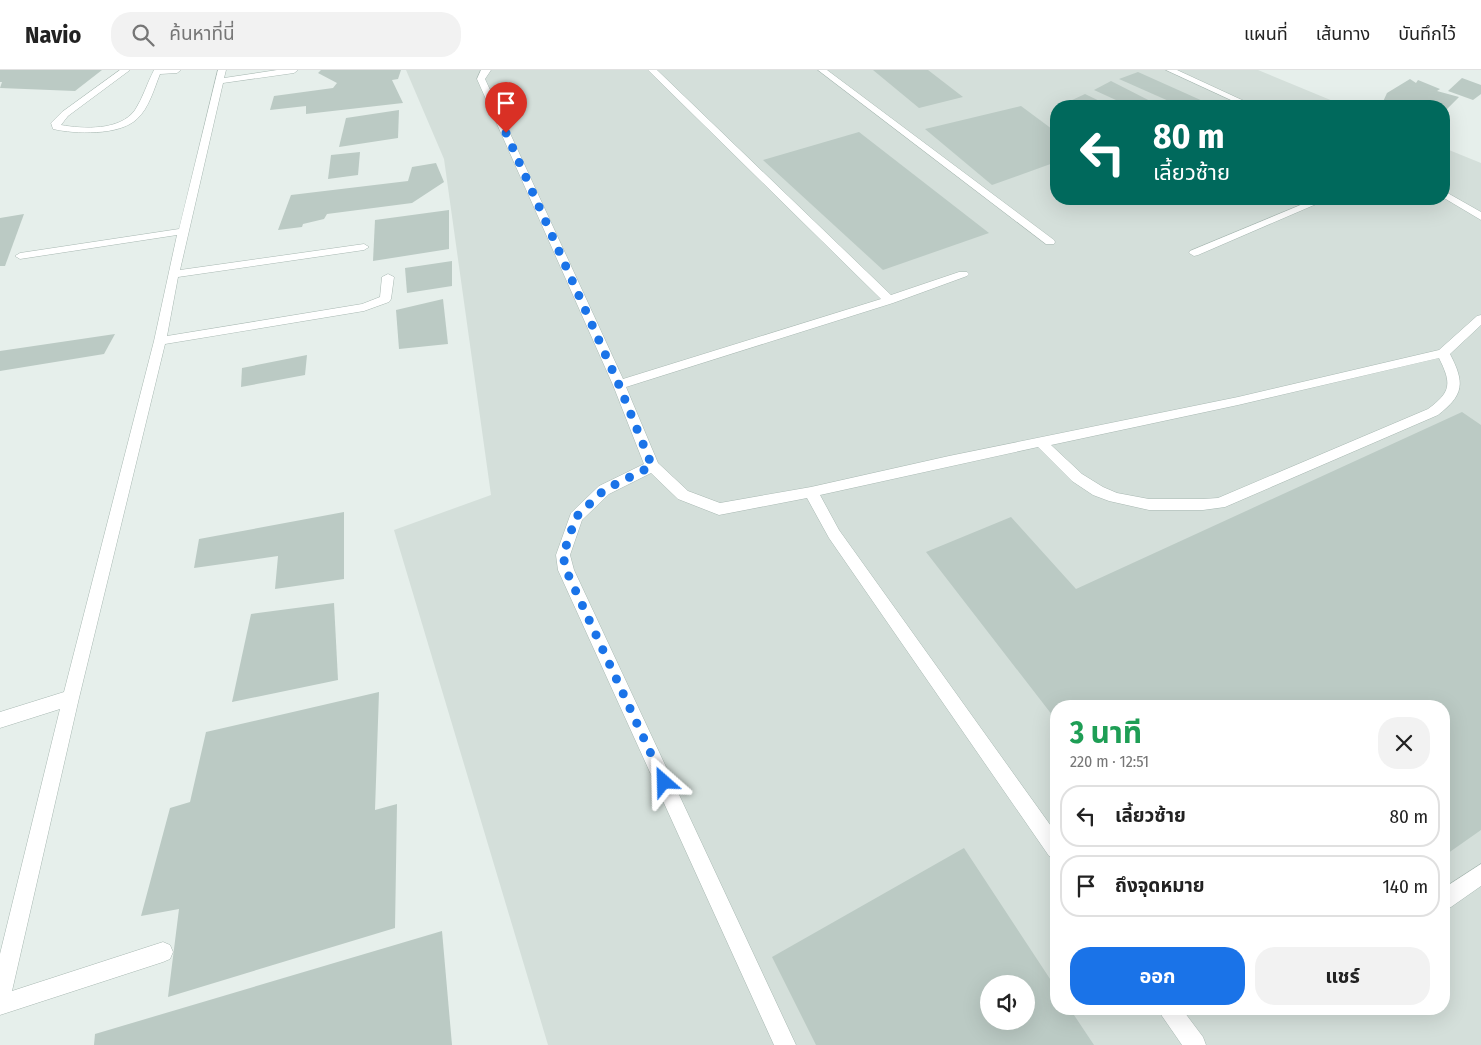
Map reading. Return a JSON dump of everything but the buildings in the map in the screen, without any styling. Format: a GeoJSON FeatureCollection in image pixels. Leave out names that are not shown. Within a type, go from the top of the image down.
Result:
{"type":"FeatureCollection","features":[{"type":"Feature","properties":{"kind":"street"},"geometry":{"type":"LineString","coordinates":[[126,70],[65,114],[56,123],[56,127],[67,129],[103,128],[120,125],[133,119],[141,107],[157,71],[177,70]]}},
{"type":"Feature","properties":{"kind":"street"},"geometry":{"type":"LineString","coordinates":[[0,997],[71,698],[160,342],[173,274],[221,75],[294,70]]}},
{"type":"Feature","properties":{"kind":"street"},"geometry":{"type":"LineString","coordinates":[[487,70],[481,79],[619,385],[652,466],[683,494],[718,508],[811,492],[1238,401],[1443,353],[1481,319]]}},
{"type":"Feature","properties":{"kind":"street"},"geometry":{"type":"LineString","coordinates":[[652,70],[888,300]]}},
{"type":"Feature","properties":{"kind":"street"},"geometry":{"type":"LineString","coordinates":[[822,70],[1050,242]]}},
{"type":"Feature","properties":{"kind":"street"},"geometry":{"type":"LineString","coordinates":[[1170,70],[1238,100]]}},
{"type":"Feature","properties":{"kind":"street"},"geometry":{"type":"LineString","coordinates":[[1450,198],[1481,217]]}},
{"type":"Feature","properties":{"kind":"street"},"geometry":{"type":"LineString","coordinates":[[1194,253],[1309,205]]}},
{"type":"Feature","properties":{"kind":"street"},"geometry":{"type":"LineString","coordinates":[[20,256],[184,231]]}},
{"type":"Feature","properties":{"kind":"street"},"geometry":{"type":"LineString","coordinates":[[173,274],[364,247]]}},
{"type":"Feature","properties":{"kind":"street"},"geometry":{"type":"LineString","coordinates":[[619,385],[888,300],[963,274]]}},
{"type":"Feature","properties":{"kind":"street"},"geometry":{"type":"LineString","coordinates":[[160,342],[364,307],[385,299],[388,277]]}},
{"type":"Feature","properties":{"kind":"street"},"geometry":{"type":"LineString","coordinates":[[1041,442],[1083,482],[1108,496],[1146,505],[1187,508],[1220,503],[1433,412],[1449,398],[1454,385],[1452,368],[1443,353]]}},
{"type":"Feature","properties":{"kind":"street"},"geometry":{"type":"LineString","coordinates":[[652,466],[604,490],[576,517],[563,555],[566,570],[785,1045]]}},
{"type":"Feature","properties":{"kind":"street"},"geometry":{"type":"LineString","coordinates":[[811,492],[834,534],[1050,841]]}},
{"type":"Feature","properties":{"kind":"street"},"geometry":{"type":"LineString","coordinates":[[0,720],[71,698]]}},
{"type":"Feature","properties":{"kind":"street"},"geometry":{"type":"LineString","coordinates":[[1450,896],[1481,874]]}},
{"type":"Feature","properties":{"kind":"street"},"geometry":{"type":"LineString","coordinates":[[0,1006],[163,952]]}},
{"type":"Feature","properties":{"kind":"street"},"geometry":{"type":"LineString","coordinates":[[1173,1015],[1195,1045]]}},
{"type":"Feature","properties":{"kind":"shaded area"},"geometry":{"type":"Polygon","coordinates":[[[406,70],[1258,70],[1330,100],[1050,100],[1050,205],[1450,205],[1450,150],[1481,163],[1481,1045],[548,1045],[394,530],[491,495],[444,159],[406,70]]]}},
{"type":"Feature","properties":{"kind":"route"},"geometry":{"type":"LineString","coordinates":[[506,133],[619,385],[652,466],[604,490],[576,517],[563,555],[566,570],[664,782]]}}]}
